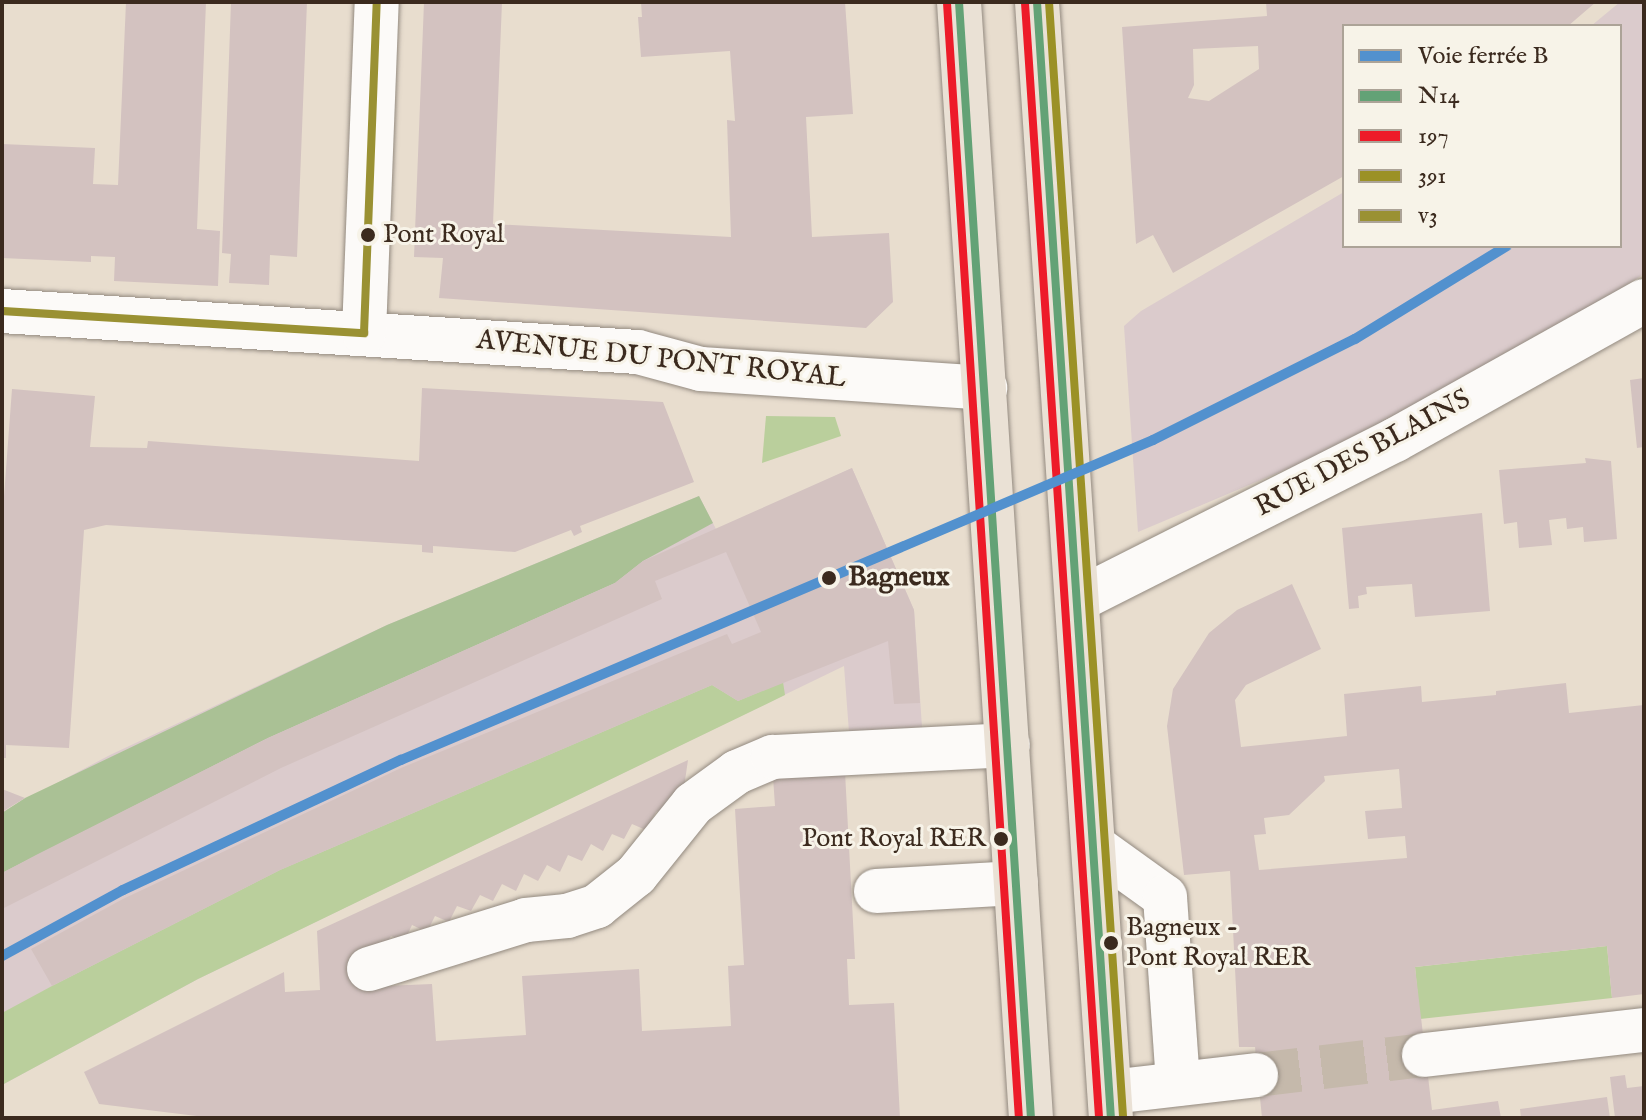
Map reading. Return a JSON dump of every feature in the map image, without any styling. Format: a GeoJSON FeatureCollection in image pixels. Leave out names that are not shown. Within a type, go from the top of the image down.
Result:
{"type":"FeatureCollection","features":[{"type":"Feature","properties":{"kind":"main road"},"geometry":{"type":"LineString","coordinates":[[959,2],[1031,1118]]}},
{"type":"Feature","properties":{"kind":"main road"},"geometry":{"type":"LineString","coordinates":[[1037,2],[1111,1105]]}},
{"type":"Feature","properties":{"kind":"street"},"geometry":{"type":"LineString","coordinates":[[364,333],[377,2]]}},
{"type":"Feature","properties":{"kind":"street","name":"RUE DES BLAINS"},"geometry":{"type":"LineString","coordinates":[[1077,582],[1395,440],[1644,301]]}},
{"type":"Feature","properties":{"kind":"street","name":"AVENUE DU PONT ROYAL"},"geometry":{"type":"LineString","coordinates":[[2,311],[638,352],[701,369],[986,400]]}},
{"type":"Feature","properties":{"kind":"street"},"geometry":{"type":"LineString","coordinates":[[369,969],[526,920],[567,916],[597,906],[636,875],[693,804],[737,772],[773,757],[1008,745]]}},
{"type":"Feature","properties":{"kind":"street"},"geometry":{"type":"LineString","coordinates":[[1094,846],[1165,897],[1178,1084]]}},
{"type":"Feature","properties":{"kind":"street"},"geometry":{"type":"LineString","coordinates":[[876,891],[1016,883]]}},
{"type":"Feature","properties":{"kind":"street"},"geometry":{"type":"LineString","coordinates":[[1424,1055],[1644,1030]]}},
{"type":"Feature","properties":{"kind":"street"},"geometry":{"type":"LineString","coordinates":[[1111,1105],[1178,1084],[1256,1075]]}},
{"type":"Feature","properties":{"kind":"shaded area"},"geometry":{"type":"Polygon","coordinates":[[[1620,2],[1644,2],[1644,274],[1535,342],[1306,461],[1138,532],[1124,326],[1141,311],[1342,193],[1342,248],[1622,248],[1622,24],[1593,24],[1620,2]]]}},
{"type":"Feature","properties":{"kind":"shaded area"},"geometry":{"type":"Polygon","coordinates":[[[852,468],[914,610],[922,727],[849,732],[844,666],[198,979],[2,1085],[2,812],[110,755],[387,625],[699,496],[717,531],[852,468]]]}},
{"type":"Feature","properties":{"kind":"green space"},"geometry":{"type":"Polygon","coordinates":[[[766,416],[835,417],[841,436],[762,463],[766,416]]]}},
{"type":"Feature","properties":{"kind":"green space"},"geometry":{"type":"Polygon","coordinates":[[[699,496],[713,523],[643,561],[615,583],[268,738],[2,873],[2,813],[25,798],[387,625],[699,496]]]}},
{"type":"Feature","properties":{"kind":"green space"},"geometry":{"type":"Polygon","coordinates":[[[783,682],[785,695],[198,979],[2,1085],[2,1013],[52,986],[280,870],[712,685],[738,701],[783,682]]]}},
{"type":"Feature","properties":{"kind":"green space"},"geometry":{"type":"Polygon","coordinates":[[[1607,946],[1612,998],[1420,1019],[1415,967],[1607,946]]]}},
{"type":"Feature","properties":{"kind":"building"},"geometry":{"type":"Polygon","coordinates":[[[126,2],[206,2],[197,229],[220,231],[218,286],[114,281],[115,257],[91,256],[91,262],[2,258],[2,144],[95,148],[93,184],[118,185],[126,2]]]}},
{"type":"Feature","properties":{"kind":"building"},"geometry":{"type":"Polygon","coordinates":[[[231,2],[307,2],[297,257],[270,255],[269,285],[229,283],[231,254],[222,253],[231,2]]]}},
{"type":"Feature","properties":{"kind":"building"},"geometry":{"type":"Polygon","coordinates":[[[424,2],[502,2],[493,224],[731,237],[727,120],[735,121],[730,51],[641,57],[638,17],[642,17],[641,2],[845,2],[853,114],[806,117],[812,237],[889,233],[893,302],[866,328],[439,298],[443,258],[414,257],[424,2]]]}},
{"type":"Feature","properties":{"kind":"building"},"geometry":{"type":"Polygon","coordinates":[[[1266,2],[1596,2],[1570,24],[1342,24],[1342,177],[1173,273],[1153,235],[1136,244],[1122,27],[1267,16],[1266,2]],[[1258,46],[1193,49],[1194,85],[1188,98],[1209,101],[1259,69],[1258,46]]]}},
{"type":"Feature","properties":{"kind":"building"},"geometry":{"type":"Polygon","coordinates":[[[1644,378],[1644,447],[1637,448],[1630,380],[1644,378]]]}},
{"type":"Feature","properties":{"kind":"building"},"geometry":{"type":"Polygon","coordinates":[[[422,388],[663,402],[694,482],[580,526],[582,532],[574,536],[571,530],[515,552],[433,546],[433,553],[422,552],[422,545],[106,525],[84,530],[69,748],[6,745],[6,758],[2,758],[2,523],[12,389],[95,396],[90,447],[147,448],[148,441],[419,461],[422,388]]]}},
{"type":"Feature","properties":{"kind":"building"},"geometry":{"type":"Polygon","coordinates":[[[1585,458],[1611,461],[1617,539],[1584,542],[1583,527],[1567,529],[1566,518],[1549,520],[1552,545],[1519,548],[1517,522],[1504,524],[1499,470],[1586,463],[1585,458]]]}},
{"type":"Feature","properties":{"kind":"building"},"geometry":{"type":"Polygon","coordinates":[[[852,468],[914,610],[920,703],[894,704],[888,641],[738,701],[712,685],[280,870],[52,986],[31,949],[123,899],[401,768],[727,634],[732,644],[761,632],[726,552],[655,581],[662,599],[281,768],[2,909],[2,873],[36,855],[268,738],[615,583],[643,561],[852,468]]]}},
{"type":"Feature","properties":{"kind":"building"},"geometry":{"type":"Polygon","coordinates":[[[1482,513],[1490,611],[1415,617],[1412,584],[1366,587],[1367,594],[1358,596],[1359,608],[1349,609],[1342,528],[1482,513]]]}},
{"type":"Feature","properties":{"kind":"building"},"geometry":{"type":"Polygon","coordinates":[[[1292,584],[1321,649],[1246,685],[1235,700],[1241,747],[1347,736],[1344,694],[1421,686],[1422,702],[1496,695],[1496,691],[1566,683],[1569,713],[1644,705],[1644,994],[1612,998],[1607,946],[1415,967],[1432,1110],[1498,1101],[1501,1118],[1262,1118],[1255,1047],[1239,1047],[1230,871],[1184,875],[1167,726],[1173,689],[1209,633],[1237,610],[1292,584]],[[1399,769],[1324,776],[1325,781],[1289,815],[1264,818],[1266,834],[1254,835],[1259,870],[1407,858],[1405,836],[1368,839],[1365,811],[1402,808],[1399,769]]]}},
{"type":"Feature","properties":{"kind":"building"},"geometry":{"type":"Polygon","coordinates":[[[688,760],[682,801],[656,812],[646,830],[632,824],[624,839],[612,834],[603,851],[591,844],[582,861],[568,855],[560,872],[547,865],[538,881],[524,874],[516,891],[502,884],[493,901],[480,895],[471,911],[457,906],[449,922],[435,916],[427,932],[412,925],[404,942],[391,936],[360,987],[432,984],[436,1041],[526,1035],[522,976],[639,969],[642,1031],[731,1026],[728,966],[744,965],[735,809],[775,806],[773,777],[845,772],[855,959],[847,959],[849,1005],[894,1003],[900,1118],[213,1118],[99,1104],[84,1072],[284,972],[285,992],[320,990],[317,931],[688,760]]]}},
{"type":"Feature","properties":{"kind":"building"},"geometry":{"type":"Polygon","coordinates":[[[2,789],[25,798],[2,812],[2,789]]]}},
{"type":"Feature","properties":{"kind":"building"},"geometry":{"type":"Polygon","coordinates":[[[1625,1075],[1627,1088],[1644,1086],[1644,1118],[1615,1118],[1610,1077],[1625,1075]]]}},
{"type":"Feature","properties":{"kind":"building"},"geometry":{"type":"Polygon","coordinates":[[[1607,1097],[1610,1118],[1521,1118],[1520,1109],[1607,1097]]]}},
{"type":"Feature","properties":{"kind":"tunnel"},"geometry":{"type":"LineString","coordinates":[[1256,1075],[1424,1055]]}},
{"type":"Feature","properties":{"kind":"rail line","name":"B"},"geometry":{"type":"LineString","coordinates":[[2,956],[123,890],[401,760],[1153,440],[1355,339],[1504,248]]}},
{"type":"Feature","properties":{"kind":"transit line","name":"v3"},"geometry":{"type":"LineString","coordinates":[[2,311],[364,333],[377,2]]}},
{"type":"Feature","properties":{"kind":"transit line","name":"N14"},"geometry":{"type":"LineString","coordinates":[[959,2],[1031,1118]]}},
{"type":"Feature","properties":{"kind":"transit line","name":"N14"},"geometry":{"type":"LineString","coordinates":[[1037,2],[1111,1118]]}},
{"type":"Feature","properties":{"kind":"transit line","name":"391"},"geometry":{"type":"LineString","coordinates":[[1049,2],[1123,1117]]}},
{"type":"Feature","properties":{"kind":"transit line","name":"197"},"geometry":{"type":"LineString","coordinates":[[947,3],[1019,1118]]}},
{"type":"Feature","properties":{"kind":"transit line","name":"197"},"geometry":{"type":"LineString","coordinates":[[1025,3],[1099,1118]]}},
{"type":"Feature","properties":{"kind":"place","name":"Pont Royal"},"geometry":{"type":"Point","coordinates":[368,235]}},
{"type":"Feature","properties":{"kind":"place","name":"Bagneux"},"geometry":{"type":"Point","coordinates":[829,578]}},
{"type":"Feature","properties":{"kind":"place","name":"Pont Royal RER"},"geometry":{"type":"Point","coordinates":[1001,839]}},
{"type":"Feature","properties":{"kind":"place","name":"Bagneux - Pont Royal RER"},"geometry":{"type":"Point","coordinates":[1111,943]}}]}
